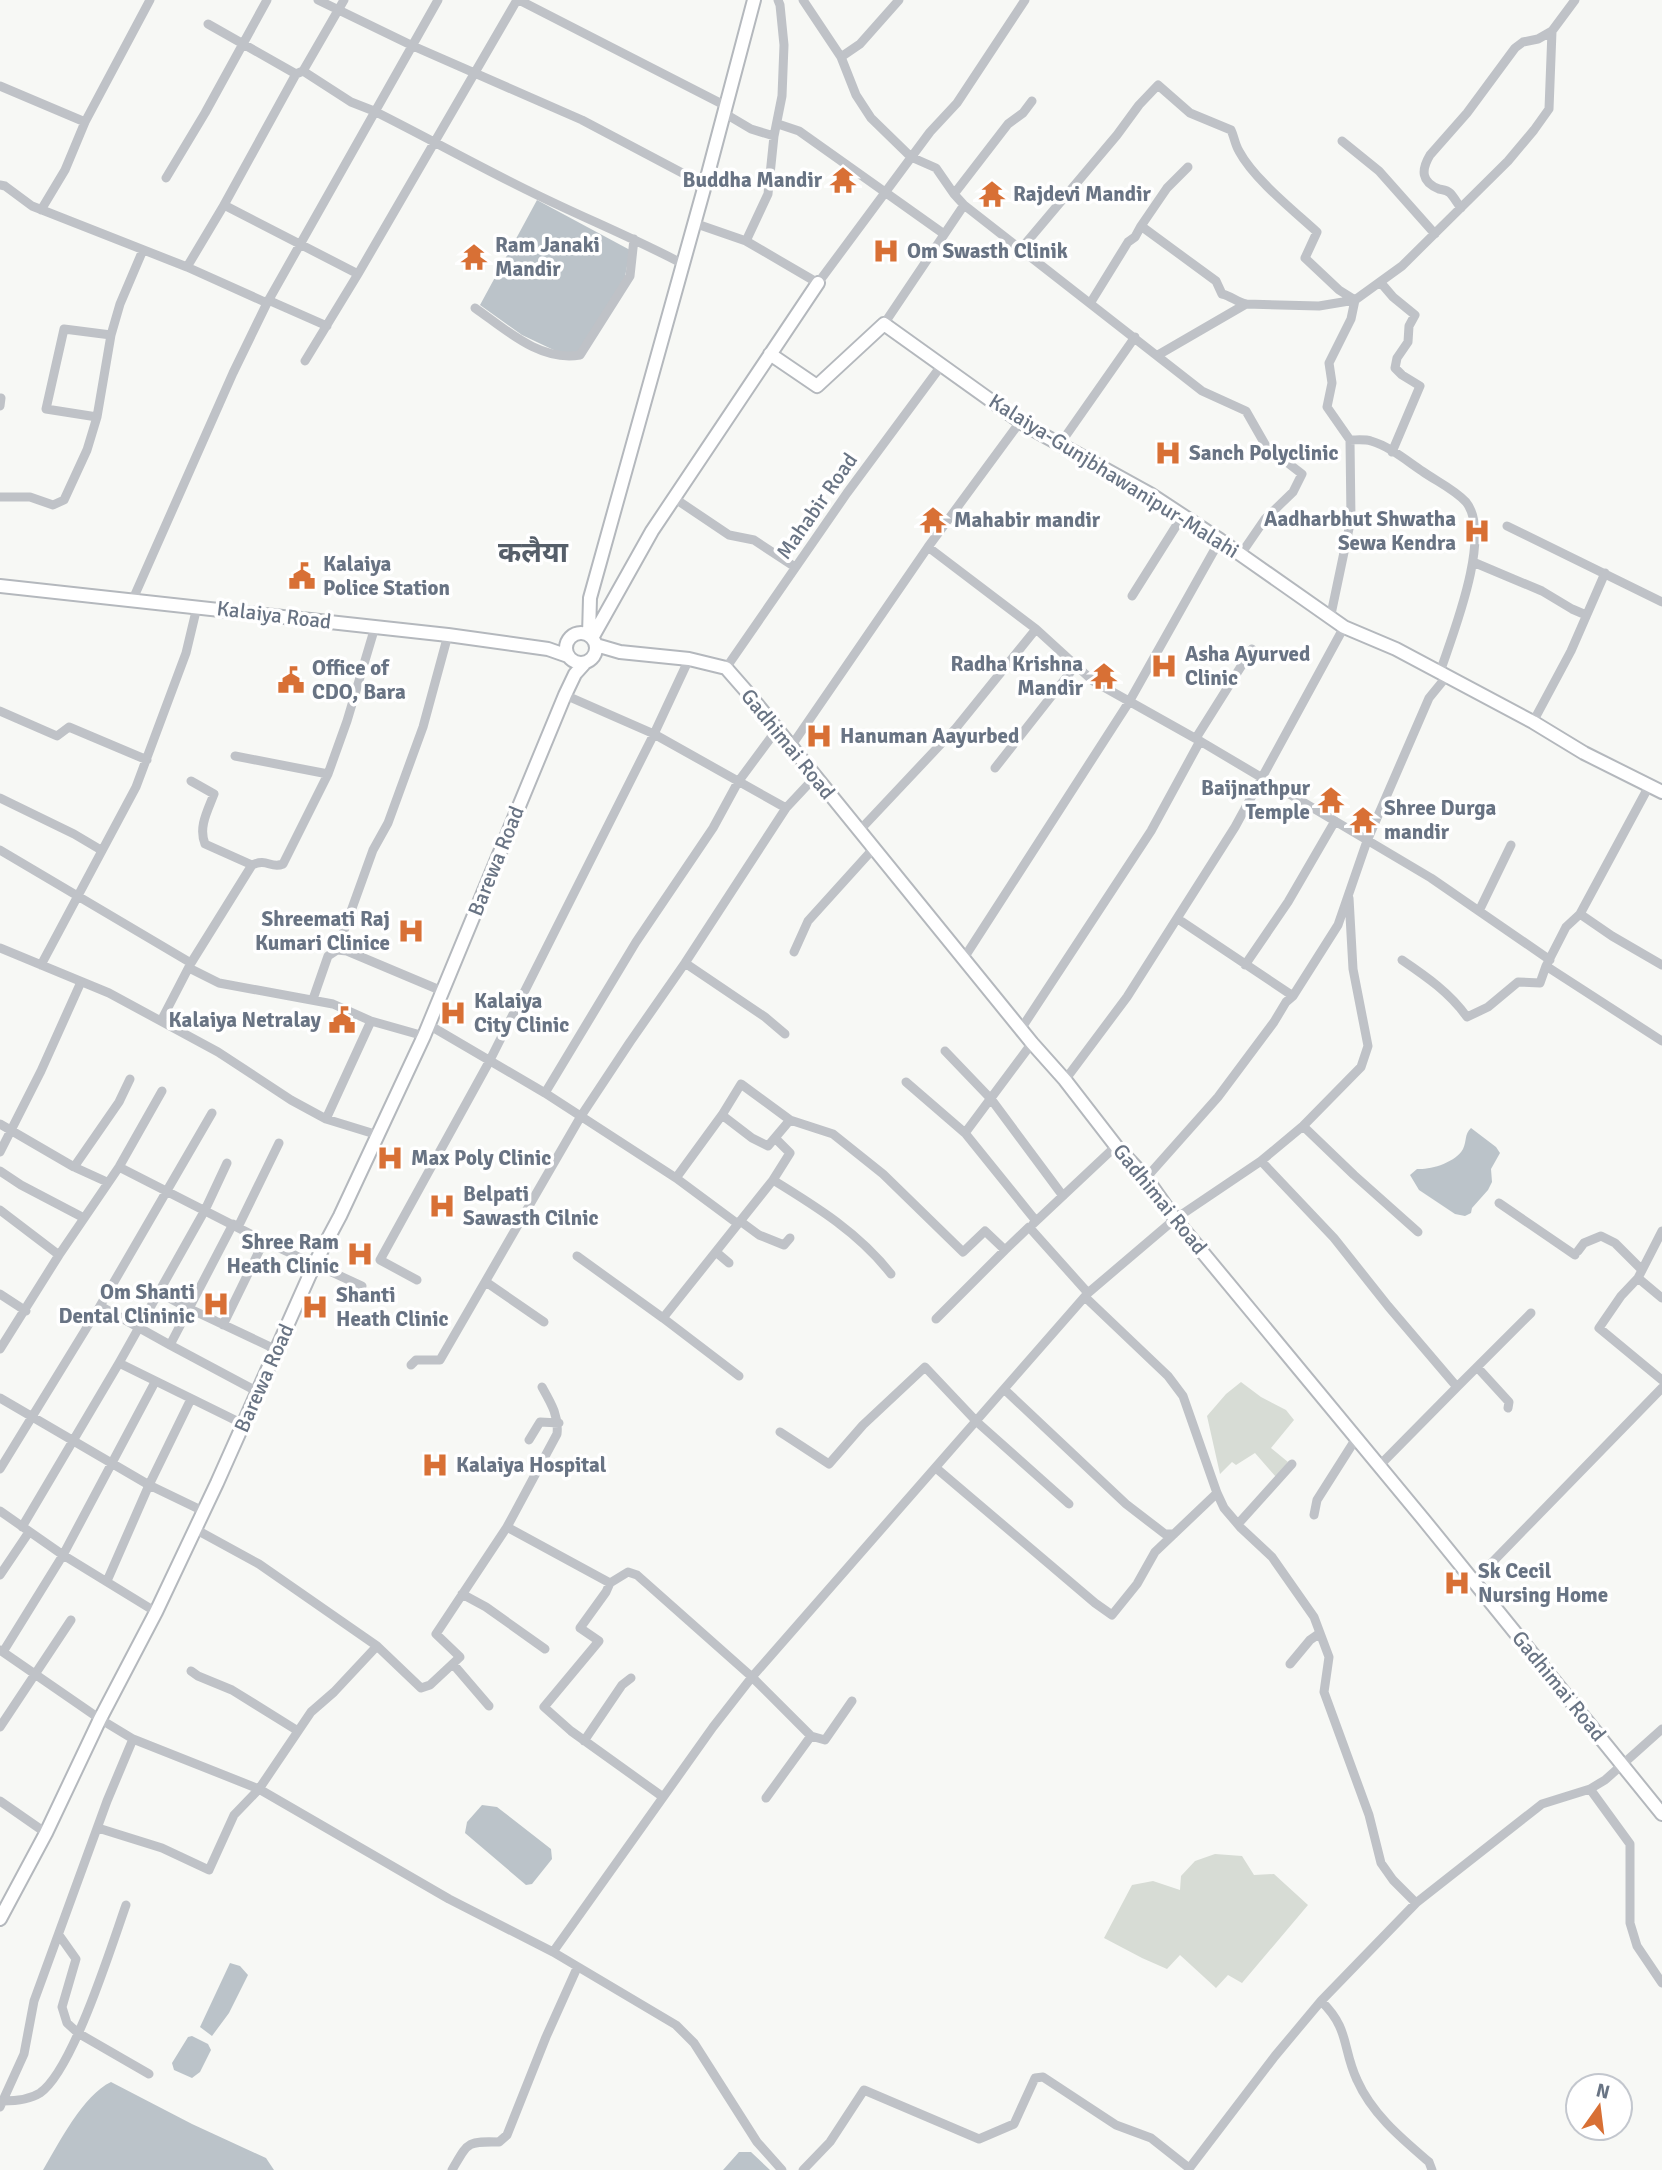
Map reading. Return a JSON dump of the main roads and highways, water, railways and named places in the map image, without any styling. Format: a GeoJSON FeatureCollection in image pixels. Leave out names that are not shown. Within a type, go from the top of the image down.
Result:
{"type":"FeatureCollection","features":[{"type":"Feature","properties":{"kind":"place","name":"Buddha Mandir"},"geometry":{"type":"Point","coordinates":[843,180]}},
{"type":"Feature","properties":{"kind":"place","name":"Rajdevi Mandir"},"geometry":{"type":"Point","coordinates":[992,194]}},
{"type":"Feature","properties":{"kind":"place","name":"Om Swasth Clinik"},"geometry":{"type":"Point","coordinates":[886,251]}},
{"type":"Feature","properties":{"kind":"place","name":"Ram Janaki Mandir"},"geometry":{"type":"Point","coordinates":[474,257]}},
{"type":"Feature","properties":{"kind":"place","name":"Sanch Polyclinic"},"geometry":{"type":"Point","coordinates":[1168,453]}},
{"type":"Feature","properties":{"kind":"place","name":"Mahabir mandir"},"geometry":{"type":"Point","coordinates":[933,520]}},
{"type":"Feature","properties":{"kind":"place","name":"Aadharbhut Shwatha Sewa Kendra"},"geometry":{"type":"Point","coordinates":[1477,531]}},
{"type":"Feature","properties":{"kind":"place","name":"Kalaiya Police Station"},"geometry":{"type":"Point","coordinates":[302,576]}},
{"type":"Feature","properties":{"kind":"place","name":"Asha Ayurved Clinic"},"geometry":{"type":"Point","coordinates":[1164,666]}},
{"type":"Feature","properties":{"kind":"place","name":"Radha Krishna Mandir"},"geometry":{"type":"Point","coordinates":[1104,676]}},
{"type":"Feature","properties":{"kind":"place","name":"Office of CDO, Bara"},"geometry":{"type":"Point","coordinates":[291,680]}},
{"type":"Feature","properties":{"kind":"place","name":"Hanuman Aayurbed"},"geometry":{"type":"Point","coordinates":[819,736]}},
{"type":"Feature","properties":{"kind":"place","name":"Baijnathpur Temple"},"geometry":{"type":"Point","coordinates":[1331,800]}},
{"type":"Feature","properties":{"kind":"place","name":"Shree Durga mandir"},"geometry":{"type":"Point","coordinates":[1363,820]}},
{"type":"Feature","properties":{"kind":"place","name":"Shreemati Raj Kumari Clinice"},"geometry":{"type":"Point","coordinates":[411,931]}},
{"type":"Feature","properties":{"kind":"place","name":"Kalaiya City Clinic"},"geometry":{"type":"Point","coordinates":[453,1013]}},
{"type":"Feature","properties":{"kind":"place","name":"Kalaiya Netralay"},"geometry":{"type":"Point","coordinates":[342,1020]}},
{"type":"Feature","properties":{"kind":"place","name":"Max Poly Clinic"},"geometry":{"type":"Point","coordinates":[390,1158]}},
{"type":"Feature","properties":{"kind":"place","name":"Belpati Sawasth Cilnic"},"geometry":{"type":"Point","coordinates":[442,1206]}},
{"type":"Feature","properties":{"kind":"place","name":"Shree Ram Heath Clinic"},"geometry":{"type":"Point","coordinates":[360,1254]}},
{"type":"Feature","properties":{"kind":"place","name":"Om Shanti Dental Clininic"},"geometry":{"type":"Point","coordinates":[216,1304]}},
{"type":"Feature","properties":{"kind":"place","name":"Shanti Heath Clinic"},"geometry":{"type":"Point","coordinates":[315,1307]}},
{"type":"Feature","properties":{"kind":"place","name":"Kalaiya Hospital"},"geometry":{"type":"Point","coordinates":[435,1465]}},
{"type":"Feature","properties":{"kind":"place","name":"Sk Cecil Nursing Home"},"geometry":{"type":"Point","coordinates":[1457,1583]}},
{"type":"Feature","properties":{"kind":"district","name":"कलैया"},"geometry":{"type":"Point","coordinates":[533,553]}}]}
